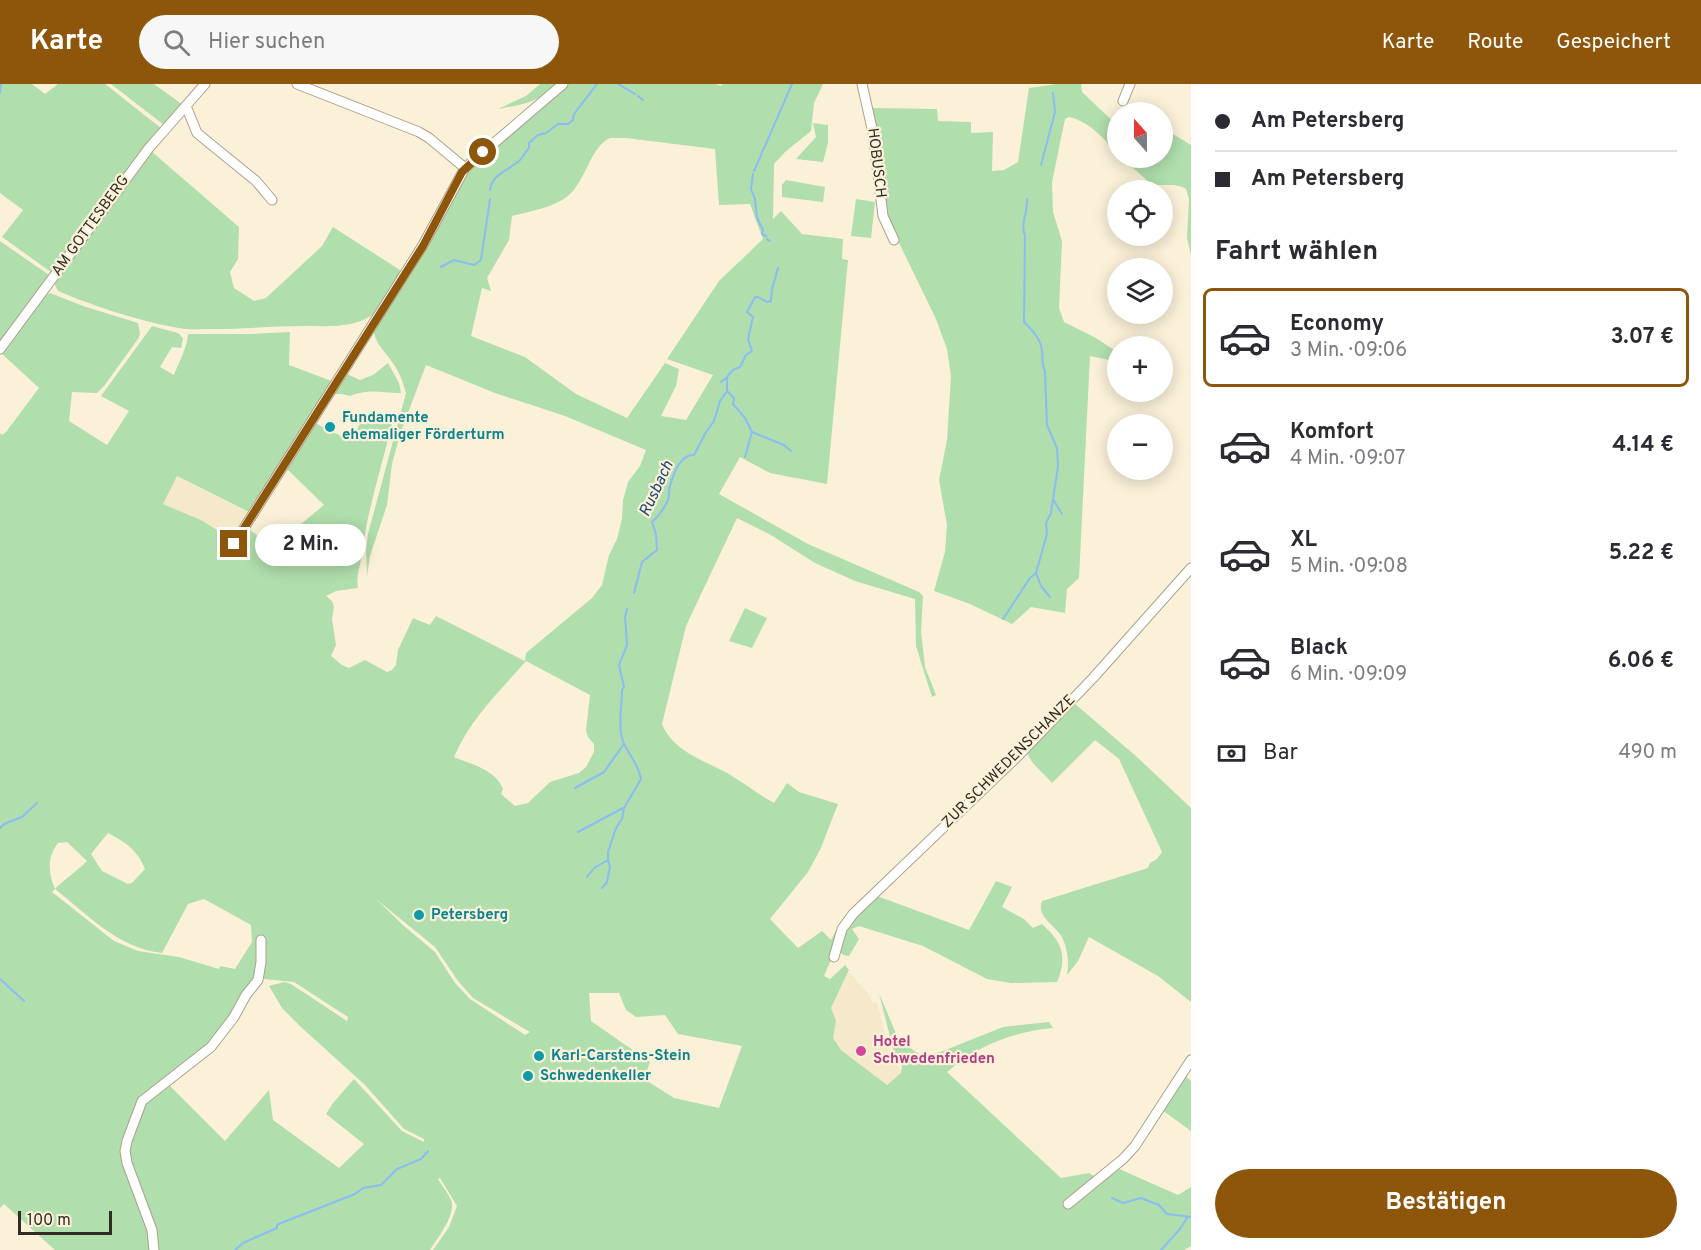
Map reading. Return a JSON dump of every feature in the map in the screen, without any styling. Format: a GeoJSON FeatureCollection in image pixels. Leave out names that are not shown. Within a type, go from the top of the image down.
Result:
{"type":"FeatureCollection","features":[{"type":"Feature","properties":{"kind":"street","name":"AM GOTTESBERG"},"geometry":{"type":"LineString","coordinates":[[0,349],[136,165],[205,84]]}},
{"type":"Feature","properties":{"kind":"street"},"geometry":{"type":"LineString","coordinates":[[234,544],[423,246],[465,168],[563,84]]}},
{"type":"Feature","properties":{"kind":"street","name":"HOBUSCH"},"geometry":{"type":"LineString","coordinates":[[862,84],[873,133],[883,216],[894,240]]}},
{"type":"Feature","properties":{"kind":"street"},"geometry":{"type":"LineString","coordinates":[[1123,101],[1130,84]]}},
{"type":"Feature","properties":{"kind":"street"},"geometry":{"type":"LineString","coordinates":[[303,85],[419,132],[465,168]]}},
{"type":"Feature","properties":{"kind":"street"},"geometry":{"type":"LineString","coordinates":[[186,106],[197,133],[256,181],[272,200]]}},
{"type":"Feature","properties":{"kind":"street","name":"ZUR SCHWEDENSCHANZE"},"geometry":{"type":"LineString","coordinates":[[834,957],[842,929],[853,914],[1020,754],[1093,678],[1191,568]]}},
{"type":"Feature","properties":{"kind":"street"},"geometry":{"type":"LineString","coordinates":[[154,1250],[152,1230],[127,1163],[125,1150],[127,1141],[142,1101],[211,1047],[234,1017],[246,995],[258,980],[261,940]]}},
{"type":"Feature","properties":{"kind":"street"},"geometry":{"type":"LineString","coordinates":[[1068,1204],[1124,1159],[1135,1146],[1191,1060]]}},
{"type":"Feature","properties":{"kind":"shaded area"},"geometry":{"type":"Polygon","coordinates":[[[176,476],[249,512],[231,539],[203,521],[163,504],[176,476]]]}},
{"type":"Feature","properties":{"kind":"shaded area"},"geometry":{"type":"Polygon","coordinates":[[[849,972],[867,992],[873,1003],[877,1002],[889,1049],[902,1073],[886,1085],[841,1050],[833,1038],[836,1021],[831,1008],[849,972]]]}},
{"type":"Feature","properties":{"kind":"green space"},"geometry":{"type":"Polygon","coordinates":[[[0,84],[32,84],[45,94],[58,84],[105,84],[161,128],[55,271],[51,272],[2,237],[23,210],[0,193],[0,84]]]}},
{"type":"Feature","properties":{"kind":"green space"},"geometry":{"type":"Polygon","coordinates":[[[111,84],[154,84],[183,105],[164,125],[111,84]]]}},
{"type":"Feature","properties":{"kind":"green space"},"geometry":{"type":"Polygon","coordinates":[[[540,84],[558,84],[530,102],[498,109],[526,96],[540,84]]]}},
{"type":"Feature","properties":{"kind":"green space"},"geometry":{"type":"Polygon","coordinates":[[[568,84],[715,84],[721,86],[723,84],[823,84],[814,103],[811,131],[774,164],[773,219],[781,211],[802,234],[843,239],[842,259],[848,260],[827,484],[770,473],[740,457],[719,494],[808,544],[919,592],[923,596],[921,632],[925,667],[936,695],[932,697],[916,646],[915,599],[855,581],[815,563],[771,535],[737,518],[686,626],[662,724],[673,741],[681,748],[774,803],[787,783],[799,792],[838,804],[820,850],[808,872],[770,919],[798,948],[822,931],[831,940],[841,921],[877,896],[969,930],[996,881],[1012,887],[1002,907],[1024,919],[1033,928],[1042,924],[1058,943],[1062,964],[1057,982],[1011,983],[987,979],[923,946],[859,926],[852,929],[859,939],[849,956],[843,955],[839,950],[832,957],[824,976],[830,979],[845,965],[849,970],[831,1008],[836,1021],[833,1038],[841,1050],[887,1085],[901,1073],[902,1066],[893,1049],[879,993],[897,1036],[914,1051],[924,1056],[943,1051],[1003,1027],[1049,1022],[1053,1028],[996,1041],[971,1054],[947,1072],[1061,1178],[1089,1173],[1102,1181],[1117,1168],[1178,1195],[1191,1187],[1191,1246],[1184,1250],[433,1250],[449,1227],[457,1206],[440,1178],[438,1179],[451,1200],[452,1206],[449,1219],[430,1250],[55,1250],[4,1204],[0,1208],[0,433],[2,435],[6,432],[39,388],[1,353],[45,296],[50,293],[138,323],[140,334],[138,339],[104,386],[97,393],[72,392],[69,421],[107,445],[129,411],[101,396],[152,326],[178,333],[183,338],[181,348],[172,347],[160,367],[174,375],[188,334],[290,332],[289,365],[334,382],[249,512],[177,476],[163,504],[203,521],[238,544],[248,528],[268,545],[301,524],[324,505],[287,469],[315,423],[351,441],[365,414],[392,424],[366,526],[358,588],[336,591],[326,596],[332,601],[334,607],[332,619],[336,645],[331,656],[349,668],[365,660],[387,672],[396,665],[398,650],[413,618],[430,625],[436,616],[525,661],[526,653],[592,598],[602,585],[609,555],[617,539],[628,482],[640,466],[646,450],[565,416],[495,393],[426,365],[400,434],[392,464],[387,505],[370,556],[367,576],[368,534],[406,393],[397,369],[379,345],[374,333],[470,166],[568,84]],[[610,138],[598,148],[580,181],[569,195],[549,206],[512,216],[509,240],[487,278],[491,291],[482,288],[471,336],[525,357],[576,394],[627,418],[665,363],[679,369],[676,386],[661,416],[686,420],[713,375],[667,359],[719,281],[763,239],[750,204],[719,205],[715,149],[626,138],[610,138]],[[526,661],[468,730],[454,757],[489,772],[500,782],[503,789],[501,794],[515,806],[528,803],[550,782],[579,773],[586,767],[594,752],[594,744],[586,730],[590,695],[526,661]],[[108,833],[91,854],[102,871],[128,884],[132,883],[145,869],[130,847],[108,833]],[[67,842],[58,843],[50,859],[55,889],[87,861],[67,842]],[[55,889],[52,892],[114,941],[138,951],[179,957],[219,969],[220,966],[235,969],[252,942],[251,925],[204,899],[188,904],[162,953],[146,950],[131,945],[104,929],[55,889]],[[376,899],[435,952],[455,983],[470,999],[525,1035],[530,1032],[473,998],[458,981],[435,947],[376,899]],[[253,978],[229,1019],[209,1046],[167,1083],[225,1141],[269,1090],[273,1120],[339,1168],[364,1144],[326,1114],[354,1079],[402,1131],[424,1142],[424,1139],[404,1129],[365,1085],[282,1008],[269,986],[284,982],[291,984],[347,1021],[348,1017],[294,982],[253,978]],[[589,993],[591,1021],[650,1062],[644,1079],[674,1098],[719,1108],[742,1046],[678,1034],[665,1015],[636,1017],[626,1010],[619,993],[589,993]]]}},
{"type":"Feature","properties":{"kind":"green space"},"geometry":{"type":"Polygon","coordinates":[[[1057,84],[1081,84],[1082,92],[1107,116],[1107,142],[1077,119],[1069,117],[1065,119],[1052,182],[1053,212],[1062,241],[1059,308],[1064,322],[1107,345],[1107,360],[1090,356],[1079,578],[1067,589],[1065,613],[1031,607],[1012,624],[970,604],[934,591],[945,552],[947,525],[939,480],[947,440],[951,376],[947,349],[936,319],[886,216],[873,108],[937,109],[938,121],[971,122],[971,133],[993,132],[992,171],[1004,170],[1018,162],[1029,88],[1057,84]]]}},
{"type":"Feature","properties":{"kind":"green space"},"geometry":{"type":"Polygon","coordinates":[[[813,123],[828,125],[828,143],[823,162],[796,159],[816,137],[813,123]]]}},
{"type":"Feature","properties":{"kind":"green space"},"geometry":{"type":"Polygon","coordinates":[[[1173,134],[1191,145],[1191,255],[1187,238],[1189,199],[1186,189],[1173,186],[1173,180],[1147,180],[1133,168],[1173,168],[1173,134]]]}},
{"type":"Feature","properties":{"kind":"green space"},"geometry":{"type":"Polygon","coordinates":[[[151,151],[239,227],[238,259],[230,272],[234,288],[254,301],[266,298],[322,246],[333,227],[403,272],[379,310],[362,321],[334,326],[185,329],[121,314],[58,291],[56,281],[151,151]]]}},
{"type":"Feature","properties":{"kind":"green space"},"geometry":{"type":"Polygon","coordinates":[[[786,180],[825,187],[823,202],[782,197],[782,185],[786,180]]]}},
{"type":"Feature","properties":{"kind":"green space"},"geometry":{"type":"Polygon","coordinates":[[[856,199],[875,202],[871,238],[851,236],[856,199]]]}},
{"type":"Feature","properties":{"kind":"green space"},"geometry":{"type":"Polygon","coordinates":[[[0,241],[49,275],[49,279],[0,344],[0,241]]]}},
{"type":"Feature","properties":{"kind":"green space"},"geometry":{"type":"Polygon","coordinates":[[[388,363],[399,383],[401,393],[370,392],[350,396],[334,394],[347,374],[360,380],[373,375],[388,363]]]}},
{"type":"Feature","properties":{"kind":"green space"},"geometry":{"type":"Polygon","coordinates":[[[745,608],[767,618],[752,648],[729,641],[745,608]]]}},
{"type":"Feature","properties":{"kind":"green space"},"geometry":{"type":"Polygon","coordinates":[[[1074,703],[1137,757],[1191,808],[1191,1002],[1158,976],[1089,937],[1078,961],[1067,975],[1068,956],[1064,942],[1042,912],[1042,901],[1148,868],[1162,852],[1119,759],[1095,740],[1052,783],[1028,755],[1027,751],[1074,703]]]}},
{"type":"Feature","properties":{"kind":"green space"},"geometry":{"type":"Polygon","coordinates":[[[1184,1075],[1191,1081],[1191,1131],[1162,1110],[1184,1075]]]}},
{"type":"Feature","properties":{"kind":"waterway"},"geometry":{"type":"LineString","coordinates":[[0,93],[1,84]]}},
{"type":"Feature","properties":{"kind":"waterway"},"geometry":{"type":"LineString","coordinates":[[490,190],[494,180],[520,160],[529,148],[529,143],[538,135],[546,133],[558,124],[568,124],[573,120],[574,114],[597,84]]}},
{"type":"Feature","properties":{"kind":"waterway"},"geometry":{"type":"LineString","coordinates":[[618,84],[635,94]]}},
{"type":"Feature","properties":{"kind":"waterway","name":"Rusbach"},"geometry":{"type":"LineString","coordinates":[[754,171],[792,84]]}},
{"type":"Feature","properties":{"kind":"waterway"},"geometry":{"type":"LineString","coordinates":[[1041,165],[1055,112],[1053,93]]}},
{"type":"Feature","properties":{"kind":"waterway"},"geometry":{"type":"LineString","coordinates":[[638,96],[643,100]]}},
{"type":"Feature","properties":{"kind":"waterway","name":"Rusbach"},"geometry":{"type":"LineString","coordinates":[[753,174],[751,189],[755,199],[757,218],[763,230],[762,234],[766,236]]}},
{"type":"Feature","properties":{"kind":"waterway"},"geometry":{"type":"LineString","coordinates":[[441,267],[454,260],[474,265],[481,260],[490,199]]}},
{"type":"Feature","properties":{"kind":"waterway"},"geometry":{"type":"LineString","coordinates":[[1003,619],[1030,578],[1036,573],[1047,534],[1046,523],[1051,513],[1058,466],[1057,448],[1047,425],[1045,371],[1041,347],[1036,335],[1024,322],[1025,236],[1023,227],[1027,199]]}},
{"type":"Feature","properties":{"kind":"waterway","name":"Rusbach"},"geometry":{"type":"LineString","coordinates":[[634,593],[642,562],[657,550],[656,534],[652,522],[668,500],[669,488],[681,461],[694,455],[714,421],[720,401],[727,391],[727,377],[733,370],[740,367],[746,355],[752,351],[748,339],[753,317],[747,312],[755,297],[767,302],[771,301],[778,268]]}},
{"type":"Feature","properties":{"kind":"waterway","name":"Rusbach"},"geometry":{"type":"LineString","coordinates":[[721,382],[727,377]]}},
{"type":"Feature","properties":{"kind":"waterway","name":"Rusbach"},"geometry":{"type":"LineString","coordinates":[[727,391],[734,398],[733,404],[745,418],[752,432],[784,445],[791,451]]}},
{"type":"Feature","properties":{"kind":"waterway","name":"Rusbach"},"geometry":{"type":"LineString","coordinates":[[745,457],[752,432]]}},
{"type":"Feature","properties":{"kind":"waterway"},"geometry":{"type":"LineString","coordinates":[[1053,499],[1062,514]]}},
{"type":"Feature","properties":{"kind":"waterway"},"geometry":{"type":"LineString","coordinates":[[1036,573],[1041,586],[1050,597]]}},
{"type":"Feature","properties":{"kind":"waterway","name":"Rusbach"},"geometry":{"type":"LineString","coordinates":[[602,888],[607,882],[610,867],[608,852],[616,828],[622,819],[624,808],[641,779],[636,764],[624,744],[621,731],[620,717],[624,687],[619,665],[627,645],[625,617],[627,609]]}},
{"type":"Feature","properties":{"kind":"waterway","name":"Rusbach"},"geometry":{"type":"LineString","coordinates":[[575,788],[604,772],[624,744]]}},
{"type":"Feature","properties":{"kind":"waterway"},"geometry":{"type":"LineString","coordinates":[[0,828],[22,817],[37,803]]}},
{"type":"Feature","properties":{"kind":"waterway","name":"Rusbach"},"geometry":{"type":"LineString","coordinates":[[578,832],[623,808]]}},
{"type":"Feature","properties":{"kind":"waterway","name":"Rusbach"},"geometry":{"type":"LineString","coordinates":[[587,877],[594,868],[608,860]]}},
{"type":"Feature","properties":{"kind":"waterway"},"geometry":{"type":"LineString","coordinates":[[0,979],[24,1001]]}},
{"type":"Feature","properties":{"kind":"waterway"},"geometry":{"type":"LineString","coordinates":[[235,1250],[243,1243],[277,1228],[277,1225],[281,1223],[355,1194],[363,1188],[381,1185],[397,1169],[421,1159],[428,1151]]}},
{"type":"Feature","properties":{"kind":"waterway"},"geometry":{"type":"LineString","coordinates":[[1112,1198],[1123,1203],[1141,1198],[1159,1205],[1167,1214],[1191,1217]]}},
{"type":"Feature","properties":{"kind":"waterway"},"geometry":{"type":"LineString","coordinates":[[1161,1250],[1187,1218]]}},
{"type":"Feature","properties":{"kind":"place","name":"Fundamente ehemaliger Förderturm"},"geometry":{"type":"Point","coordinates":[330,427]}},
{"type":"Feature","properties":{"kind":"place","name":"Petersberg"},"geometry":{"type":"Point","coordinates":[419,915]}},
{"type":"Feature","properties":{"kind":"place","name":"Hotel Schwedenfrieden"},"geometry":{"type":"Point","coordinates":[861,1051]}},
{"type":"Feature","properties":{"kind":"place","name":"Karl-Carstens-Stein"},"geometry":{"type":"Point","coordinates":[539,1056]}},
{"type":"Feature","properties":{"kind":"place","name":"Schwedenkeller"},"geometry":{"type":"Point","coordinates":[528,1076]}},
{"type":"Feature","properties":{"kind":"route"},"geometry":{"type":"LineString","coordinates":[[234,544],[423,246],[462,172],[483,152]]}}]}
